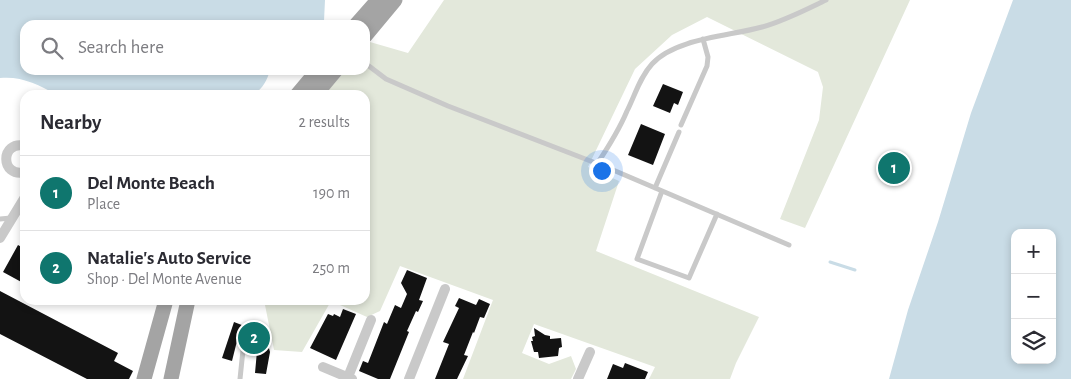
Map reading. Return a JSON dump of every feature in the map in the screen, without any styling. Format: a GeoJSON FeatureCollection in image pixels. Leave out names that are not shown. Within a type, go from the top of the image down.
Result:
{"type":"FeatureCollection","features":[{"type":"Feature","properties":{"kind":"main road"},"geometry":{"type":"LineString","coordinates":[[360,20],[378,0]]}},
{"type":"Feature","properties":{"kind":"main road"},"geometry":{"type":"LineString","coordinates":[[370,30],[395,0]]}},
{"type":"Feature","properties":{"kind":"main road"},"geometry":{"type":"LineString","coordinates":[[301,90],[314,75]]}},
{"type":"Feature","properties":{"kind":"main road"},"geometry":{"type":"LineString","coordinates":[[319,90],[332,75]]}},
{"type":"Feature","properties":{"kind":"main road"},"geometry":{"type":"LineString","coordinates":[[144,379],[165,305]]}},
{"type":"Feature","properties":{"kind":"main road"},"geometry":{"type":"LineString","coordinates":[[170,379],[187,305]]}},
{"type":"Feature","properties":{"kind":"street"},"geometry":{"type":"LineString","coordinates":[[20,145],[10,148],[3,156],[10,170],[20,173]]}},
{"type":"Feature","properties":{"kind":"street"},"geometry":{"type":"LineString","coordinates":[[0,238],[5,219],[20,202]]}},
{"type":"Feature","properties":{"kind":"street"},"geometry":{"type":"LineString","coordinates":[[409,379],[445,290]]}},
{"type":"Feature","properties":{"kind":"street"},"geometry":{"type":"LineString","coordinates":[[322,367],[350,378],[371,320]]}},
{"type":"Feature","properties":{"kind":"street"},"geometry":{"type":"LineString","coordinates":[[578,379],[590,352]]}},
{"type":"Feature","properties":{"kind":"lane"},"geometry":{"type":"LineString","coordinates":[[597,164],[616,136],[645,72],[666,51],[704,39],[762,27],[826,0]]}},
{"type":"Feature","properties":{"kind":"lane"},"geometry":{"type":"LineString","coordinates":[[681,125],[707,66],[708,57],[704,39]]}},
{"type":"Feature","properties":{"kind":"lane"},"geometry":{"type":"LineString","coordinates":[[370,67],[386,79],[448,106],[597,164],[789,246]]}},
{"type":"Feature","properties":{"kind":"lane"},"geometry":{"type":"LineString","coordinates":[[655,188],[679,132]]}},
{"type":"Feature","properties":{"kind":"lane"},"geometry":{"type":"LineString","coordinates":[[662,191],[637,260],[689,278],[717,214]]}},
{"type":"Feature","properties":{"kind":"lane"},"geometry":{"type":"LineString","coordinates":[[240,379],[243,350]]}},
{"type":"Feature","properties":{"kind":"shaded area"},"geometry":{"type":"Polygon","coordinates":[[[444,0],[910,0],[805,228],[780,219],[819,120],[823,87],[818,72],[707,17],[672,35],[635,69],[588,167],[619,181],[596,251],[759,317],[730,379],[649,379],[655,367],[534,324],[522,353],[549,364],[571,356],[576,369],[571,379],[463,379],[493,300],[400,266],[380,311],[367,317],[340,305],[370,305],[370,90],[328,90],[342,75],[370,75],[370,42],[408,53],[444,0]]]}},
{"type":"Feature","properties":{"kind":"shaded area"},"geometry":{"type":"Polygon","coordinates":[[[265,305],[329,305],[302,352],[274,350],[265,305]]]}},
{"type":"Feature","properties":{"kind":"water"},"geometry":{"type":"Polygon","coordinates":[[[0,0],[325,0],[324,20],[20,20],[20,75],[268,75],[259,90],[48,90],[15,78],[0,78],[0,0]]]}},
{"type":"Feature","properties":{"kind":"water"},"geometry":{"type":"Polygon","coordinates":[[[1013,0],[1071,0],[1071,379],[889,379],[908,310],[938,222],[971,113],[1013,0]]]}},
{"type":"Feature","properties":{"kind":"building"},"geometry":{"type":"Polygon","coordinates":[[[663,84],[683,92],[678,105],[674,103],[670,113],[653,106],[663,84]]]}},
{"type":"Feature","properties":{"kind":"building"},"geometry":{"type":"Polygon","coordinates":[[[641,124],[665,134],[653,165],[628,155],[641,124]]]}},
{"type":"Feature","properties":{"kind":"building"},"geometry":{"type":"Polygon","coordinates":[[[18,245],[20,246],[20,281],[3,272],[18,245]]]}},
{"type":"Feature","properties":{"kind":"building"},"geometry":{"type":"Polygon","coordinates":[[[407,270],[427,278],[419,300],[423,301],[407,331],[409,332],[390,379],[378,379],[359,371],[363,361],[368,363],[384,322],[387,324],[395,305],[401,308],[407,294],[401,283],[407,270]]]}},
{"type":"Feature","properties":{"kind":"building"},"geometry":{"type":"Polygon","coordinates":[[[0,291],[20,302],[20,305],[27,305],[118,353],[114,361],[133,371],[129,379],[87,379],[0,334],[0,291]]]}},
{"type":"Feature","properties":{"kind":"building"},"geometry":{"type":"Polygon","coordinates":[[[459,298],[476,305],[479,299],[490,304],[484,318],[480,317],[473,332],[464,355],[468,356],[457,379],[435,379],[449,344],[443,342],[459,308],[455,306],[459,298]]]}},
{"type":"Feature","properties":{"kind":"building"},"geometry":{"type":"Polygon","coordinates":[[[343,309],[356,314],[336,360],[310,348],[328,314],[340,317],[343,309]]]}},
{"type":"Feature","properties":{"kind":"building"},"geometry":{"type":"Polygon","coordinates":[[[234,322],[265,334],[270,352],[266,374],[255,373],[257,351],[252,342],[238,337],[232,361],[222,358],[234,322]]]}},
{"type":"Feature","properties":{"kind":"building"},"geometry":{"type":"Polygon","coordinates":[[[534,328],[550,336],[550,339],[561,338],[562,347],[559,348],[558,356],[539,358],[538,352],[534,352],[531,341],[533,341],[532,337],[535,336],[534,328]]]}},
{"type":"Feature","properties":{"kind":"building"},"geometry":{"type":"Polygon","coordinates":[[[625,363],[648,372],[645,379],[607,379],[613,364],[623,368],[625,363]]]}},
{"type":"Feature","properties":{"kind":"waterway"},"geometry":{"type":"LineString","coordinates":[[830,262],[855,270]]}},
{"type":"Feature","properties":{"kind":"place","name":"Del Monte Beach"},"geometry":{"type":"Point","coordinates":[894,168]}},
{"type":"Feature","properties":{"kind":"place","name":"Natalie's Auto Service"},"geometry":{"type":"Point","coordinates":[254,338]}}]}
